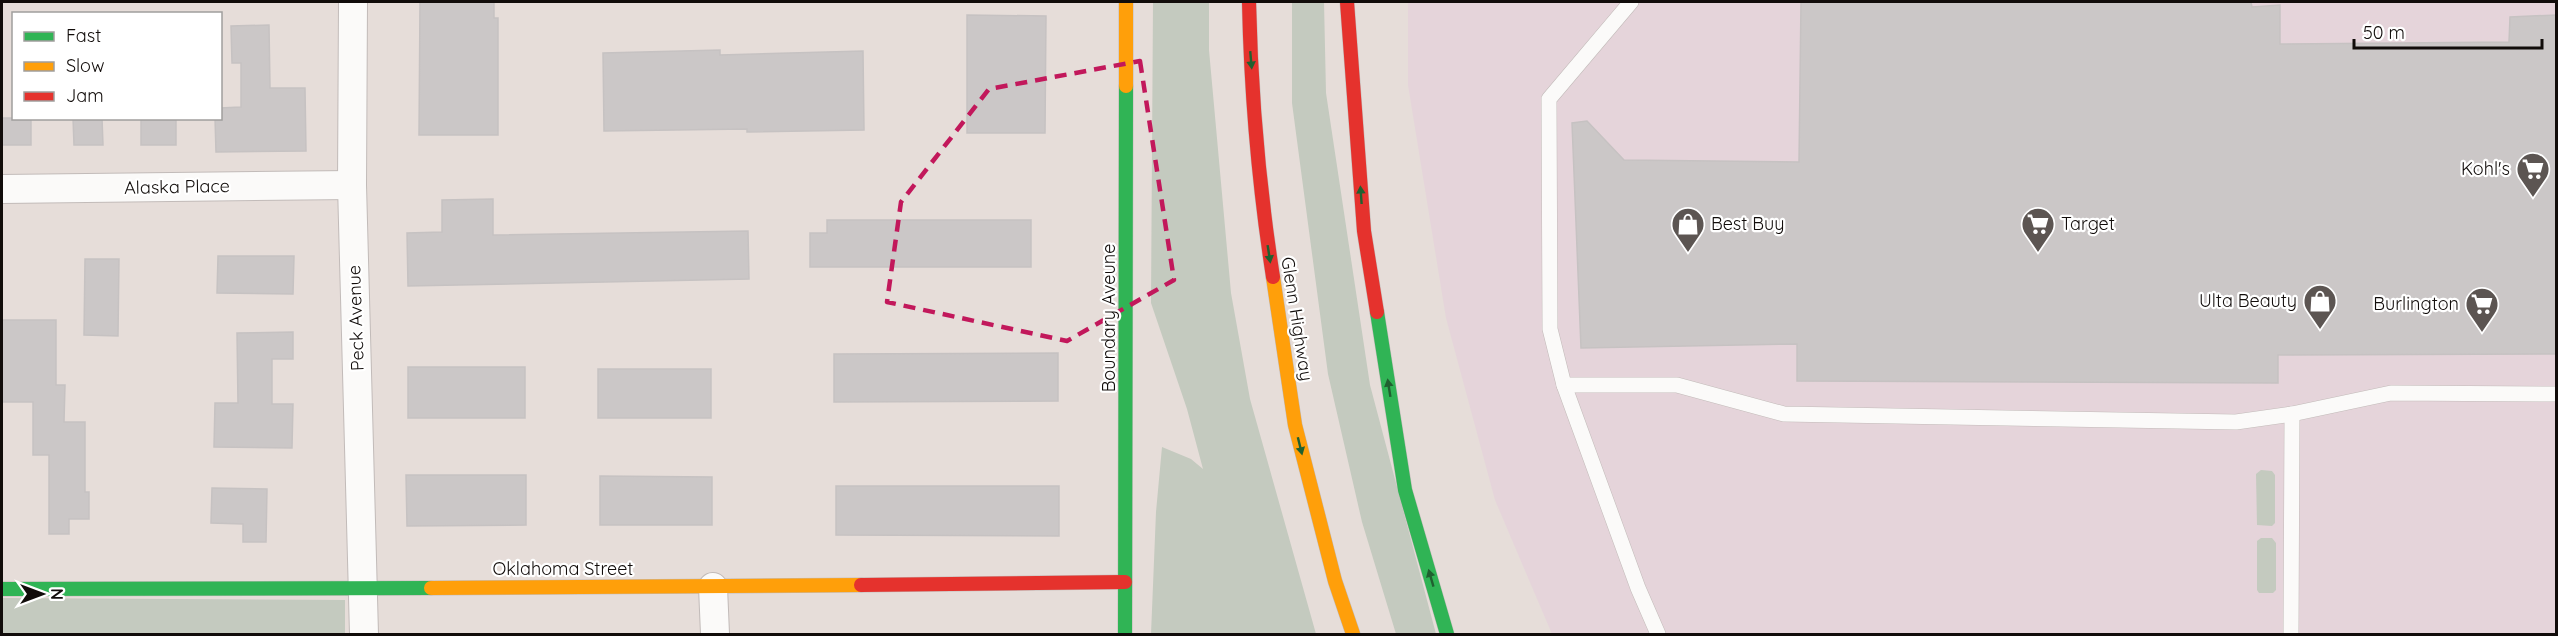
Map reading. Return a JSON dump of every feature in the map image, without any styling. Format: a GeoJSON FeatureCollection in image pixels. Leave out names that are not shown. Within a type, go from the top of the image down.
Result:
{"type":"FeatureCollection","features":[{"type":"Feature","properties":{"kind":"main road","name":"Boundary Aveune"},"geometry":{"type":"LineString","coordinates":[[1125,634],[1126,2]]}},
{"type":"Feature","properties":{"kind":"main road","name":"Glenn Highway"},"geometry":{"type":"LineString","coordinates":[[1249,2],[1250,41],[1266,232],[1295,425],[1335,581],[1353,634]]}},
{"type":"Feature","properties":{"kind":"main road"},"geometry":{"type":"LineString","coordinates":[[1347,2],[1365,242],[1406,490],[1447,634]]}},
{"type":"Feature","properties":{"kind":"main road","name":"Oklahoma Street"},"geometry":{"type":"LineString","coordinates":[[2,589],[713,587],[1125,582]]}},
{"type":"Feature","properties":{"kind":"street","name":"Peck Avenue"},"geometry":{"type":"LineString","coordinates":[[352,2],[352,185],[364,634]]}},
{"type":"Feature","properties":{"kind":"street","name":"Alaska Place"},"geometry":{"type":"LineString","coordinates":[[2,189],[352,185]]}},
{"type":"Feature","properties":{"kind":"street"},"geometry":{"type":"LineString","coordinates":[[713,587],[715,634]]}},
{"type":"Feature","properties":{"kind":"lane"},"geometry":{"type":"LineString","coordinates":[[1631,2],[1549,99],[1550,329],[1564,385],[1638,588],[1658,634]]}},
{"type":"Feature","properties":{"kind":"lane"},"geometry":{"type":"LineString","coordinates":[[1564,385],[1677,386],[1784,414],[2236,422],[2292,414],[2391,393],[2556,394]]}},
{"type":"Feature","properties":{"kind":"lane"},"geometry":{"type":"LineString","coordinates":[[2291,634],[2292,414]]}},
{"type":"Feature","properties":{"kind":"highlighted area"},"geometry":{"type":"Polygon","coordinates":[[[1140,61],[1174,280],[1067,341],[887,302],[901,202],[989,89],[1140,61]]]}},
{"type":"Feature","properties":{"kind":"shaded area"},"geometry":{"type":"Polygon","coordinates":[[[1153,2],[1209,2],[1209,50],[1231,293],[1250,399],[1316,634],[1151,634],[1156,512],[1162,447],[1191,459],[1203,469],[1187,409],[1151,303],[1153,2]]]}},
{"type":"Feature","properties":{"kind":"shaded area"},"geometry":{"type":"Polygon","coordinates":[[[1292,2],[1324,2],[1326,93],[1370,385],[1436,634],[1396,634],[1362,522],[1328,374],[1292,103],[1292,2]]]}},
{"type":"Feature","properties":{"kind":"shaded area"},"geometry":{"type":"Polygon","coordinates":[[[1408,2],[2556,2],[2556,634],[1552,634],[1495,500],[1446,318],[1408,85],[1408,2]]]}},
{"type":"Feature","properties":{"kind":"shaded area"},"geometry":{"type":"Polygon","coordinates":[[[2261,470],[2272,471],[2275,475],[2275,523],[2272,526],[2257,525],[2256,474],[2261,470]]]}},
{"type":"Feature","properties":{"kind":"shaded area"},"geometry":{"type":"Polygon","coordinates":[[[2261,538],[2272,538],[2276,543],[2276,590],[2273,593],[2259,593],[2257,590],[2257,541],[2261,538]]]}},
{"type":"Feature","properties":{"kind":"shaded area"},"geometry":{"type":"Polygon","coordinates":[[[2,598],[345,600],[345,634],[2,634],[2,598]]]}},
{"type":"Feature","properties":{"kind":"building"},"geometry":{"type":"Polygon","coordinates":[[[420,2],[494,2],[494,18],[498,18],[498,135],[419,135],[420,2]]]}},
{"type":"Feature","properties":{"kind":"building"},"geometry":{"type":"Polygon","coordinates":[[[1801,2],[2251,2],[2252,7],[2280,5],[2280,44],[2509,42],[2510,17],[2556,15],[2556,354],[2278,355],[2278,383],[1797,381],[1797,344],[1581,348],[1572,123],[1587,121],[1624,160],[1799,162],[1801,2]]]}},
{"type":"Feature","properties":{"kind":"building"},"geometry":{"type":"Polygon","coordinates":[[[967,15],[1046,16],[1045,133],[967,133],[967,15]]]}},
{"type":"Feature","properties":{"kind":"building"},"geometry":{"type":"Polygon","coordinates":[[[269,25],[270,88],[305,88],[306,151],[216,152],[215,120],[222,120],[222,108],[241,107],[241,63],[232,63],[231,26],[269,25]]]}},
{"type":"Feature","properties":{"kind":"building"},"geometry":{"type":"Polygon","coordinates":[[[720,50],[720,55],[863,51],[864,130],[604,131],[603,53],[720,50]]]}},
{"type":"Feature","properties":{"kind":"building"},"geometry":{"type":"Polygon","coordinates":[[[2,118],[31,120],[31,145],[2,145],[2,118]]]}},
{"type":"Feature","properties":{"kind":"building"},"geometry":{"type":"Polygon","coordinates":[[[73,120],[102,120],[103,145],[74,145],[73,120]]]}},
{"type":"Feature","properties":{"kind":"building"},"geometry":{"type":"Polygon","coordinates":[[[141,120],[176,120],[176,145],[141,145],[141,120]]]}},
{"type":"Feature","properties":{"kind":"building"},"geometry":{"type":"Polygon","coordinates":[[[493,199],[493,235],[748,231],[749,279],[408,286],[407,233],[442,232],[442,200],[493,199]]]}},
{"type":"Feature","properties":{"kind":"building"},"geometry":{"type":"Polygon","coordinates":[[[827,220],[1031,220],[1031,267],[810,267],[810,233],[827,233],[827,220]]]}},
{"type":"Feature","properties":{"kind":"building"},"geometry":{"type":"Polygon","coordinates":[[[218,256],[294,256],[293,294],[217,293],[218,256]]]}},
{"type":"Feature","properties":{"kind":"building"},"geometry":{"type":"Polygon","coordinates":[[[85,259],[119,259],[118,336],[84,335],[85,259]]]}},
{"type":"Feature","properties":{"kind":"building"},"geometry":{"type":"Polygon","coordinates":[[[2,320],[56,320],[56,385],[65,385],[64,422],[85,422],[85,492],[89,492],[89,519],[69,519],[69,534],[49,534],[49,455],[33,455],[33,402],[2,402],[2,320]]]}},
{"type":"Feature","properties":{"kind":"building"},"geometry":{"type":"Polygon","coordinates":[[[293,332],[293,359],[272,359],[272,404],[293,404],[292,448],[214,447],[215,403],[238,403],[237,333],[293,332]]]}},
{"type":"Feature","properties":{"kind":"building"},"geometry":{"type":"Polygon","coordinates":[[[1058,353],[1058,401],[834,402],[834,354],[1058,353]]]}},
{"type":"Feature","properties":{"kind":"building"},"geometry":{"type":"Polygon","coordinates":[[[408,367],[525,367],[525,418],[408,418],[408,367]]]}},
{"type":"Feature","properties":{"kind":"building"},"geometry":{"type":"Polygon","coordinates":[[[598,369],[711,369],[711,418],[598,418],[598,369]]]}},
{"type":"Feature","properties":{"kind":"building"},"geometry":{"type":"Polygon","coordinates":[[[406,475],[526,475],[526,525],[407,526],[406,475]]]}},
{"type":"Feature","properties":{"kind":"building"},"geometry":{"type":"Polygon","coordinates":[[[600,476],[712,477],[712,525],[600,525],[600,476]]]}},
{"type":"Feature","properties":{"kind":"building"},"geometry":{"type":"Polygon","coordinates":[[[836,486],[1059,486],[1059,536],[836,535],[836,486]]]}},
{"type":"Feature","properties":{"kind":"building"},"geometry":{"type":"Polygon","coordinates":[[[212,488],[267,489],[266,542],[243,542],[243,524],[211,523],[212,488]]]}},
{"type":"Feature","properties":{"kind":"traffic: fast"},"geometry":{"type":"LineString","coordinates":[[1125,634],[1126,86]]}},
{"type":"Feature","properties":{"kind":"traffic: fast"},"geometry":{"type":"LineString","coordinates":[[1377,312],[1405,490],[1447,634]]}},
{"type":"Feature","properties":{"kind":"traffic: fast"},"geometry":{"type":"LineString","coordinates":[[2,589],[431,588]]}},
{"type":"Feature","properties":{"kind":"traffic: slow"},"geometry":{"type":"LineString","coordinates":[[1126,2],[1126,86]]}},
{"type":"Feature","properties":{"kind":"traffic: slow"},"geometry":{"type":"LineString","coordinates":[[1273,277],[1295,425],[1335,581],[1353,634]]}},
{"type":"Feature","properties":{"kind":"traffic: slow"},"geometry":{"type":"LineString","coordinates":[[431,588],[861,585]]}},
{"type":"Feature","properties":{"kind":"traffic: jam"},"geometry":{"type":"LineString","coordinates":[[1249,2],[1256,140],[1273,277]]}},
{"type":"Feature","properties":{"kind":"traffic: jam"},"geometry":{"type":"LineString","coordinates":[[1347,2],[1364,231],[1377,312]]}},
{"type":"Feature","properties":{"kind":"traffic: jam"},"geometry":{"type":"LineString","coordinates":[[861,585],[1125,582]]}},
{"type":"Feature","properties":{"kind":"place","name":"Kohl's"},"geometry":{"type":"Point","coordinates":[2533,198]}},
{"type":"Feature","properties":{"kind":"place","name":"Best Buy"},"geometry":{"type":"Point","coordinates":[1688,253]}},
{"type":"Feature","properties":{"kind":"place","name":"Target"},"geometry":{"type":"Point","coordinates":[2038,253]}},
{"type":"Feature","properties":{"kind":"place","name":"Ulta Beauty"},"geometry":{"type":"Point","coordinates":[2320,330]}},
{"type":"Feature","properties":{"kind":"place","name":"Burlington"},"geometry":{"type":"Point","coordinates":[2482,333]}}]}
